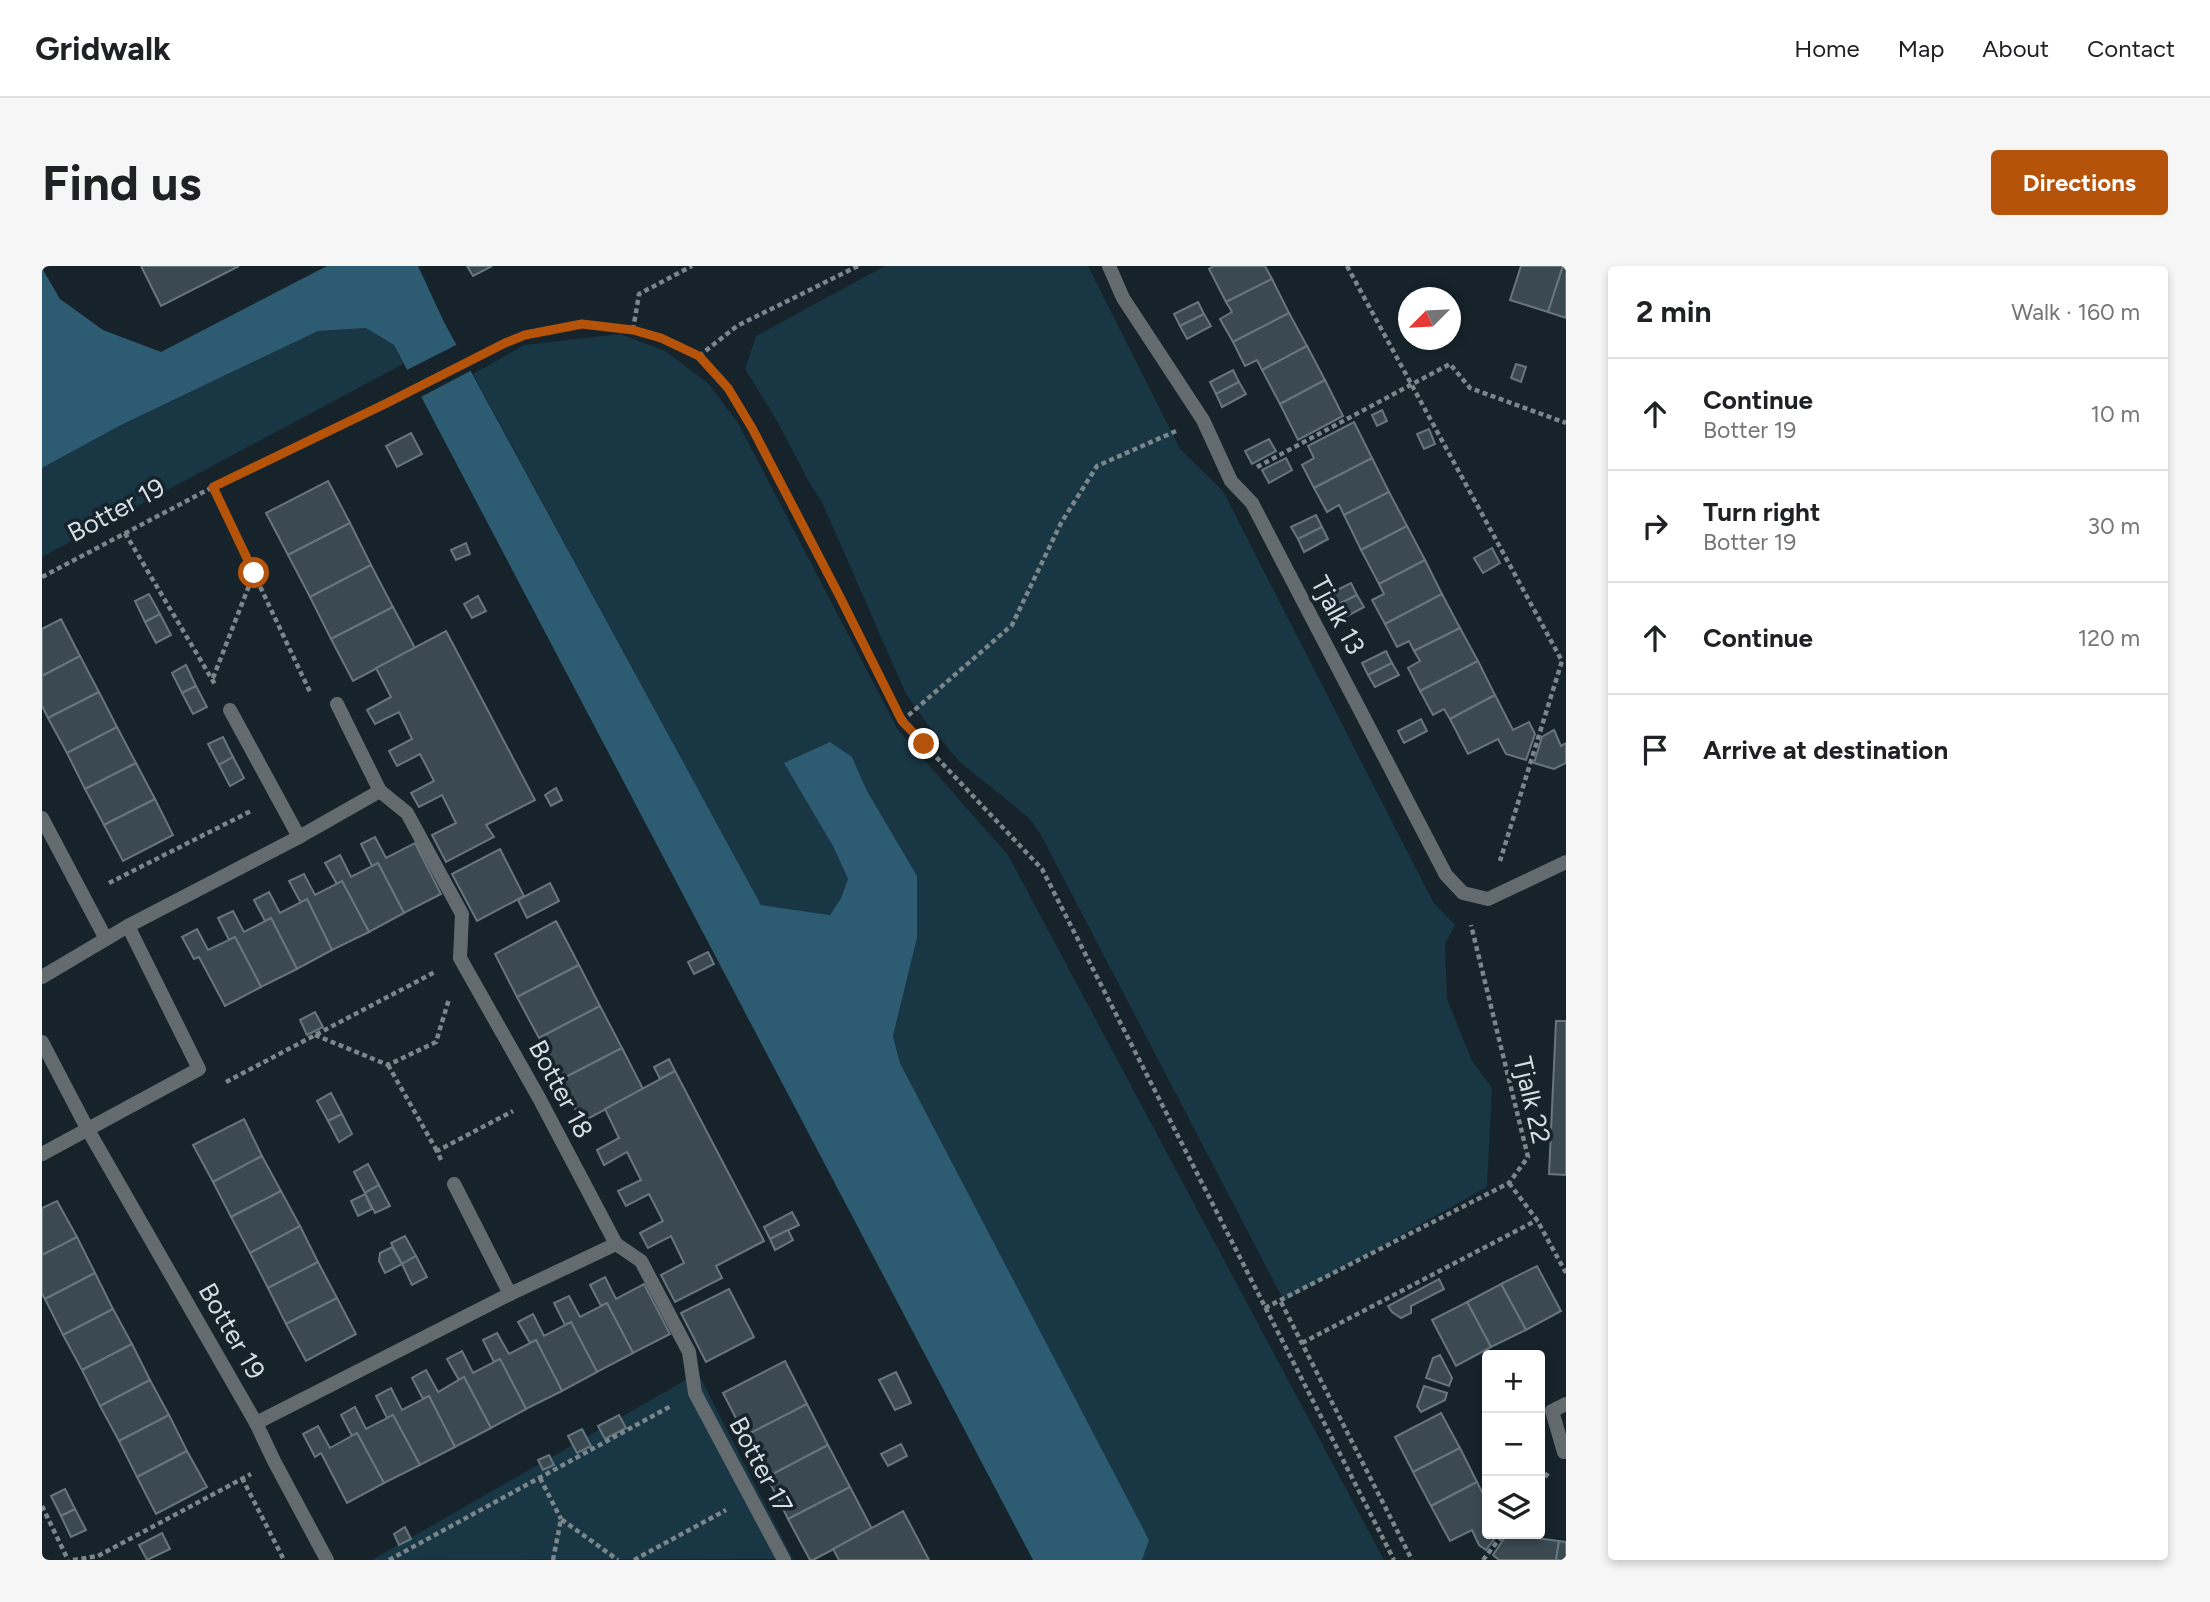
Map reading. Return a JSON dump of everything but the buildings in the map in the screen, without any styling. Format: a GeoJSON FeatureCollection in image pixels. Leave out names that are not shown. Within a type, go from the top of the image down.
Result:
{"type":"FeatureCollection","features":[{"type":"Feature","properties":{"kind":"street","name":"Tjalk 13"},"geometry":{"type":"LineString","coordinates":[[1109,266],[1123,298],[1203,420],[1231,481],[1252,503],[1446,875],[1463,893]]}},
{"type":"Feature","properties":{"kind":"street"},"geometry":{"type":"LineString","coordinates":[[337,705],[380,791],[407,813],[462,914],[460,958]]}},
{"type":"Feature","properties":{"kind":"street"},"geometry":{"type":"LineString","coordinates":[[230,710],[299,837]]}},
{"type":"Feature","properties":{"kind":"street"},"geometry":{"type":"LineString","coordinates":[[42,977],[128,926],[299,837],[380,791]]}},
{"type":"Feature","properties":{"kind":"street"},"geometry":{"type":"LineString","coordinates":[[42,818],[106,939]]}},
{"type":"Feature","properties":{"kind":"street"},"geometry":{"type":"LineString","coordinates":[[1463,893],[1488,899],[1566,862]]}},
{"type":"Feature","properties":{"kind":"street"},"geometry":{"type":"LineString","coordinates":[[42,1154],[199,1069],[128,926]]}},
{"type":"Feature","properties":{"kind":"street","name":"Botter 18"},"geometry":{"type":"LineString","coordinates":[[460,958],[539,1098],[616,1244],[641,1261],[647,1272],[689,1352],[695,1393]]}},
{"type":"Feature","properties":{"kind":"street","name":"Botter 19"},"geometry":{"type":"LineString","coordinates":[[42,1042],[88,1130],[256,1423],[327,1560]]}},
{"type":"Feature","properties":{"kind":"street"},"geometry":{"type":"LineString","coordinates":[[454,1184],[510,1294]]}},
{"type":"Feature","properties":{"kind":"street"},"geometry":{"type":"LineString","coordinates":[[256,1423],[510,1294],[616,1244]]}},
{"type":"Feature","properties":{"kind":"street","name":"Botter 17"},"geometry":{"type":"LineString","coordinates":[[695,1393],[785,1560]]}},
{"type":"Feature","properties":{"kind":"street"},"geometry":{"type":"LineString","coordinates":[[1566,1404],[1552,1411],[1566,1452]]}},
{"type":"Feature","properties":{"kind":"path"},"geometry":{"type":"LineString","coordinates":[[633,330],[639,294],[692,266]]}},
{"type":"Feature","properties":{"kind":"path"},"geometry":{"type":"LineString","coordinates":[[858,266],[737,326],[699,356],[728,388],[752,428],[902,721],[1042,869],[1394,1560]]}},
{"type":"Feature","properties":{"kind":"path"},"geometry":{"type":"LineString","coordinates":[[1348,266],[1410,384],[1564,660],[1488,899]]}},
{"type":"Feature","properties":{"kind":"path","name":"Botter 19"},"geometry":{"type":"LineString","coordinates":[[42,577],[213,487],[525,335],[582,324],[633,330],[661,338],[699,356]]}},
{"type":"Feature","properties":{"kind":"path"},"geometry":{"type":"LineString","coordinates":[[1231,481],[1450,364],[1470,388],[1566,423]]}},
{"type":"Feature","properties":{"kind":"path"},"geometry":{"type":"LineString","coordinates":[[902,721],[1012,625],[1060,523],[1097,466],[1203,420]]}},
{"type":"Feature","properties":{"kind":"path"},"geometry":{"type":"LineString","coordinates":[[213,487],[315,702],[337,705]]}},
{"type":"Feature","properties":{"kind":"path"},"geometry":{"type":"LineString","coordinates":[[125,533],[230,710]]}},
{"type":"Feature","properties":{"kind":"path"},"geometry":{"type":"LineString","coordinates":[[213,679],[254,573]]}},
{"type":"Feature","properties":{"kind":"path"},"geometry":{"type":"LineString","coordinates":[[83,897],[278,798]]}},
{"type":"Feature","properties":{"kind":"path","name":"Tjalk 22"},"geometry":{"type":"LineString","coordinates":[[1265,1308],[1509,1183],[1528,1157],[1463,893]]}},
{"type":"Feature","properties":{"kind":"path"},"geometry":{"type":"LineString","coordinates":[[221,1084],[460,958]]}},
{"type":"Feature","properties":{"kind":"path"},"geometry":{"type":"LineString","coordinates":[[388,1065],[436,1042],[460,958]]}},
{"type":"Feature","properties":{"kind":"path"},"geometry":{"type":"LineString","coordinates":[[314,1035],[388,1065],[454,1184]]}},
{"type":"Feature","properties":{"kind":"path"},"geometry":{"type":"LineString","coordinates":[[437,1151],[539,1098]]}},
{"type":"Feature","properties":{"kind":"path"},"geometry":{"type":"LineString","coordinates":[[1509,1183],[1537,1220],[1566,1273]]}},
{"type":"Feature","properties":{"kind":"path"},"geometry":{"type":"LineString","coordinates":[[1301,1343],[1537,1220]]}},
{"type":"Feature","properties":{"kind":"path"},"geometry":{"type":"LineString","coordinates":[[1281,1302],[1412,1560]]}},
{"type":"Feature","properties":{"kind":"path"},"geometry":{"type":"LineString","coordinates":[[388,1560],[695,1393]]}},
{"type":"Feature","properties":{"kind":"path"},"geometry":{"type":"LineString","coordinates":[[42,1506],[71,1560],[98,1556],[274,1461]]}},
{"type":"Feature","properties":{"kind":"path"},"geometry":{"type":"LineString","coordinates":[[242,1478],[284,1560]]}},
{"type":"Feature","properties":{"kind":"path"},"geometry":{"type":"LineString","coordinates":[[540,1478],[561,1519],[618,1560]]}},
{"type":"Feature","properties":{"kind":"path"},"geometry":{"type":"LineString","coordinates":[[634,1560],[751,1497]]}},
{"type":"Feature","properties":{"kind":"path"},"geometry":{"type":"LineString","coordinates":[[553,1560],[561,1519]]}},
{"type":"Feature","properties":{"kind":"path"},"geometry":{"type":"LineString","coordinates":[[1483,1560],[1499,1539]]}},
{"type":"Feature","properties":{"kind":"shaded area"},"geometry":{"type":"Polygon","coordinates":[[[327,266],[418,266],[444,322],[761,905],[830,915],[841,898],[848,879],[833,846],[784,763],[830,742],[852,757],[867,791],[917,876],[917,938],[893,1036],[900,1063],[1149,1540],[1142,1560],[1033,1560],[394,345],[366,328],[318,331],[121,425],[42,468],[42,268],[60,299],[103,330],[161,352],[327,266]]]}},
{"type":"Feature","properties":{"kind":"shaded area"},"geometry":{"type":"Polygon","coordinates":[[[885,266],[1088,266],[1180,449],[1223,491],[1433,902],[1455,925],[1445,944],[1447,999],[1472,1061],[1492,1088],[1487,1187],[1284,1301],[1041,835],[1029,818],[961,763],[928,725],[906,694],[822,502],[745,369],[756,336],[885,266]]]}},
{"type":"Feature","properties":{"kind":"shaded area"},"geometry":{"type":"Polygon","coordinates":[[[366,328],[394,345],[403,364],[42,557],[42,468],[121,425],[318,331],[366,328]]]}},
{"type":"Feature","properties":{"kind":"shaded area"},"geometry":{"type":"Polygon","coordinates":[[[620,334],[665,351],[709,384],[738,423],[898,730],[1008,855],[1384,1560],[1142,1560],[1148,1540],[900,1063],[893,1036],[917,938],[867,791],[852,757],[833,846],[848,879],[841,898],[830,915],[761,905],[473,374],[524,345],[620,334]]]}},
{"type":"Feature","properties":{"kind":"shaded area"},"geometry":{"type":"Polygon","coordinates":[[[698,1373],[793,1559],[372,1560],[698,1373]]]}},
{"type":"Feature","properties":{"kind":"pier"},"geometry":{"type":"Polygon","coordinates":[[[460,343],[474,369],[417,399],[403,372],[460,343]]]}},
{"type":"Feature","properties":{"kind":"route"},"geometry":{"type":"LineString","coordinates":[[254,573],[213,487],[525,335],[582,324],[633,330],[661,338],[699,356],[728,388],[780,481],[902,721],[924,744]]}}]}
